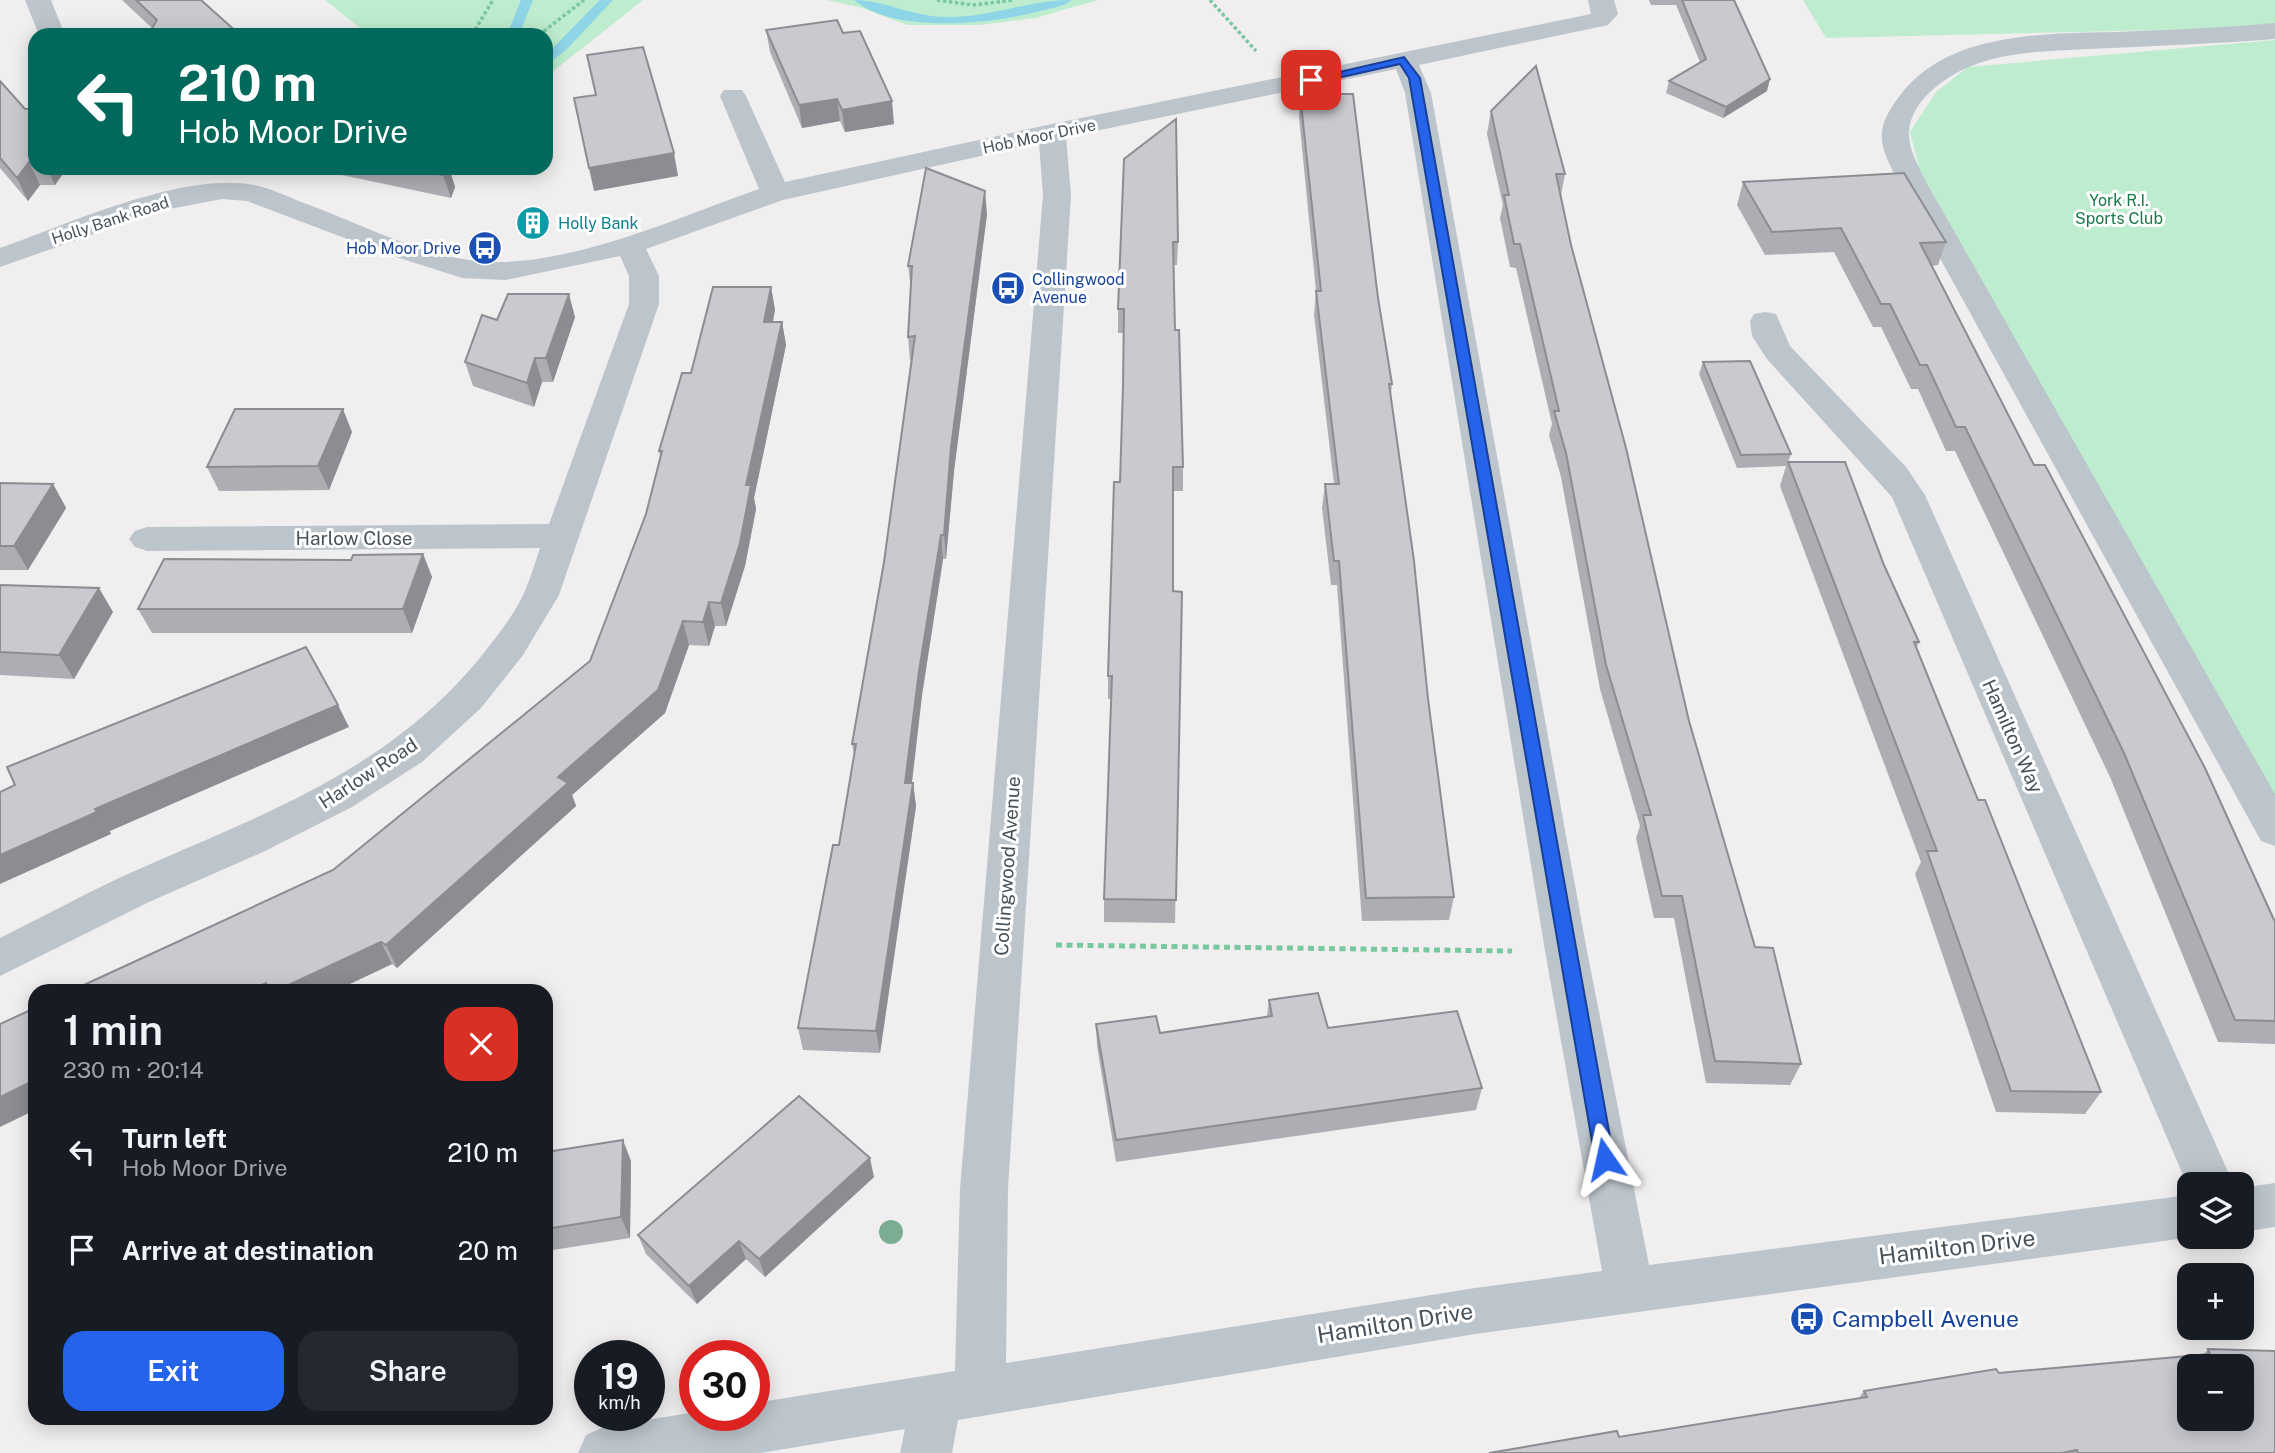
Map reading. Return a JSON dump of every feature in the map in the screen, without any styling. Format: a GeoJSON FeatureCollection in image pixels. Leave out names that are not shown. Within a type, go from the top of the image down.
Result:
{"type":"FeatureCollection","features":[{"type":"Feature","properties":{"kind":"street"},"geometry":{"type":"LineString","coordinates":[[38,0],[49,28]]}},
{"type":"Feature","properties":{"kind":"street","name":"Hob Moor Drive"},"geometry":{"type":"LineString","coordinates":[[222,190],[252,193],[397,248],[462,269],[506,271],[546,265],[629,245],[775,193],[1052,132],[1599,20],[1605,14],[1601,0]]}},
{"type":"Feature","properties":{"kind":"street"},"geometry":{"type":"LineString","coordinates":[[2275,31],[2042,44],[1988,52],[1955,62],[1927,82],[1907,105],[1896,127],[1898,150],[1912,182],[2275,830]]}},
{"type":"Feature","properties":{"kind":"street"},"geometry":{"type":"LineString","coordinates":[[1404,61],[1414,78],[1418,93],[1566,951],[1629,1289]]}},
{"type":"Feature","properties":{"kind":"street"},"geometry":{"type":"LineString","coordinates":[[733,96],[775,193]]}},
{"type":"Feature","properties":{"kind":"street","name":"Collingwood Avenue"},"geometry":{"type":"LineString","coordinates":[[926,1453],[958,1393],[984,1189],[1057,195],[1052,132]]}},
{"type":"Feature","properties":{"kind":"street"},"geometry":{"type":"LineString","coordinates":[[210,175],[222,190]]}},
{"type":"Feature","properties":{"kind":"street","name":"Holly Bank Road"},"geometry":{"type":"LineString","coordinates":[[0,258],[152,204],[222,190]]}},
{"type":"Feature","properties":{"kind":"street","name":"Harlow Road"},"geometry":{"type":"LineString","coordinates":[[0,958],[122,896],[248,841],[338,796],[408,752],[468,698],[510,646],[541,594],[644,304],[644,276],[629,245]]}},
{"type":"Feature","properties":{"kind":"street","name":"Hamilton Way"},"geometry":{"type":"LineString","coordinates":[[1765,321],[1768,336],[1778,352],[1894,475],[1908,495],[2205,1172]]}},
{"type":"Feature","properties":{"kind":"street","name":"Harlow Close"},"geometry":{"type":"LineString","coordinates":[[148,539],[561,536]]}},
{"type":"Feature","properties":{"kind":"street"},"geometry":{"type":"LineString","coordinates":[[2254,1208],[2275,1205]]}},
{"type":"Feature","properties":{"kind":"street","name":"Hamilton Drive"},"geometry":{"type":"LineString","coordinates":[[604,1453],[958,1393],[1629,1289],[2177,1219]]}},
{"type":"Feature","properties":{"kind":"path"},"geometry":{"type":"LineString","coordinates":[[476,28],[493,0]]}},
{"type":"Feature","properties":{"kind":"path"},"geometry":{"type":"LineString","coordinates":[[548,28],[584,0]]}},
{"type":"Feature","properties":{"kind":"path"},"geometry":{"type":"LineString","coordinates":[[937,0],[973,5],[1014,0]]}},
{"type":"Feature","properties":{"kind":"path"},"geometry":{"type":"LineString","coordinates":[[1209,0],[1287,85]]}},
{"type":"Feature","properties":{"kind":"path"},"geometry":{"type":"LineString","coordinates":[[1002,945],[1566,951]]}},
{"type":"Feature","properties":{"kind":"green space"},"geometry":{"type":"Polygon","coordinates":[[[325,0],[643,0],[553,71],[553,28],[360,28],[325,0]]]}},
{"type":"Feature","properties":{"kind":"green space"},"geometry":{"type":"Polygon","coordinates":[[[827,0],[1098,0],[1035,18],[979,25],[907,25],[859,7],[827,0]]]}},
{"type":"Feature","properties":{"kind":"green space"},"geometry":{"type":"Polygon","coordinates":[[[1803,0],[2275,0],[2275,23],[2247,28],[1826,38],[1803,0]]]}},
{"type":"Feature","properties":{"kind":"green space","name":"York R.I. Sports Club"},"geometry":{"type":"Polygon","coordinates":[[[2275,40],[2275,805],[1924,186],[1910,132],[1936,92],[1968,67],[2275,40]]]}},
{"type":"Feature","properties":{"kind":"building"},"geometry":{"type":"Polygon","coordinates":[[[136,0],[201,0],[232,28],[152,28],[157,20],[136,0]]]}},
{"type":"Feature","properties":{"kind":"building"},"geometry":{"type":"Polygon","coordinates":[[[1682,0],[1734,0],[1770,79],[1726,107],[1669,81],[1706,59],[1682,0]]]}},
{"type":"Feature","properties":{"kind":"building"},"geometry":{"type":"Polygon","coordinates":[[[837,20],[843,33],[860,31],[892,101],[842,110],[837,99],[799,105],[766,30],[837,20]]]}},
{"type":"Feature","properties":{"kind":"building"},"geometry":{"type":"Polygon","coordinates":[[[643,47],[674,153],[589,168],[574,98],[596,95],[587,55],[643,47]]]}},
{"type":"Feature","properties":{"kind":"building"},"geometry":{"type":"Polygon","coordinates":[[[1536,66],[1565,174],[1556,174],[1571,245],[1626,448],[1689,721],[1755,947],[1773,948],[1801,1064],[1715,1061],[1682,896],[1662,896],[1643,815],[1651,815],[1606,665],[1566,453],[1554,411],[1559,411],[1520,244],[1514,244],[1504,195],[1509,195],[1491,111],[1536,66]]]}},
{"type":"Feature","properties":{"kind":"building"},"geometry":{"type":"Polygon","coordinates":[[[0,81],[25,109],[28,109],[28,163],[17,178],[0,158],[0,81]]]}},
{"type":"Feature","properties":{"kind":"building"},"geometry":{"type":"Polygon","coordinates":[[[1300,94],[1353,94],[1378,298],[1392,384],[1389,384],[1414,561],[1428,699],[1454,897],[1366,898],[1339,561],[1334,561],[1325,484],[1339,484],[1316,291],[1321,291],[1300,94]]]}},
{"type":"Feature","properties":{"kind":"building"},"geometry":{"type":"Polygon","coordinates":[[[1176,119],[1178,242],[1173,242],[1183,467],[1173,467],[1173,591],[1182,592],[1176,900],[1104,899],[1112,676],[1108,676],[1114,482],[1120,482],[1123,386],[1124,309],[1118,309],[1124,159],[1176,119]]]}},
{"type":"Feature","properties":{"kind":"building"},"geometry":{"type":"Polygon","coordinates":[[[926,168],[985,191],[951,447],[944,535],[941,535],[919,671],[905,783],[913,783],[876,1031],[798,1028],[833,845],[839,845],[856,744],[852,744],[884,562],[915,336],[908,337],[912,266],[908,266],[926,168]]]}},
{"type":"Feature","properties":{"kind":"building"},"geometry":{"type":"Polygon","coordinates":[[[1904,173],[1946,242],[1920,243],[2034,465],[2045,465],[2205,768],[2275,922],[2275,1021],[2235,1020],[2124,753],[1965,427],[1956,427],[1927,365],[1920,365],[1890,304],[1881,304],[1841,228],[1772,232],[1743,182],[1904,173]]]}},
{"type":"Feature","properties":{"kind":"building"},"geometry":{"type":"Polygon","coordinates":[[[713,287],[771,287],[764,322],[782,322],[746,485],[751,485],[740,543],[721,603],[709,602],[703,622],[683,621],[658,690],[558,777],[568,783],[386,945],[381,942],[291,984],[86,984],[333,870],[590,661],[646,514],[662,451],[659,451],[682,373],[691,373],[713,287]]]}},
{"type":"Feature","properties":{"kind":"building"},"geometry":{"type":"Polygon","coordinates":[[[508,294],[569,294],[546,358],[535,358],[527,383],[465,362],[482,315],[497,320],[508,294]]]}},
{"type":"Feature","properties":{"kind":"building"},"geometry":{"type":"Polygon","coordinates":[[[1750,361],[1791,454],[1741,455],[1703,362],[1750,361]]]}},
{"type":"Feature","properties":{"kind":"building"},"geometry":{"type":"Polygon","coordinates":[[[235,409],[343,409],[318,466],[207,467],[235,409]]]}},
{"type":"Feature","properties":{"kind":"building"},"geometry":{"type":"Polygon","coordinates":[[[1788,462],[1845,462],[1884,565],[1919,642],[1914,642],[1978,800],[1985,800],[2101,1092],[2011,1091],[1927,851],[1937,851],[1788,462]]]}},
{"type":"Feature","properties":{"kind":"building"},"geometry":{"type":"Polygon","coordinates":[[[0,483],[53,484],[14,546],[0,546],[0,483]]]}},
{"type":"Feature","properties":{"kind":"building"},"geometry":{"type":"Polygon","coordinates":[[[423,554],[403,609],[138,609],[164,559],[351,560],[353,555],[423,554]]]}},
{"type":"Feature","properties":{"kind":"building"},"geometry":{"type":"Polygon","coordinates":[[[0,585],[99,588],[59,655],[0,652],[0,585]]]}},
{"type":"Feature","properties":{"kind":"building"},"geometry":{"type":"Polygon","coordinates":[[[306,647],[338,705],[95,809],[97,812],[0,855],[0,792],[15,785],[7,767],[306,647]]]}},
{"type":"Feature","properties":{"kind":"building"},"geometry":{"type":"Polygon","coordinates":[[[1318,993],[1328,1028],[1457,1011],[1482,1088],[1116,1140],[1096,1024],[1156,1016],[1160,1033],[1272,1016],[1269,1000],[1318,993]]]}},
{"type":"Feature","properties":{"kind":"building"},"geometry":{"type":"Polygon","coordinates":[[[28,1011],[28,1083],[0,1097],[0,1024],[28,1011]]]}},
{"type":"Feature","properties":{"kind":"building"},"geometry":{"type":"Polygon","coordinates":[[[799,1096],[870,1158],[759,1259],[739,1241],[689,1286],[638,1235],[799,1096]]]}},
{"type":"Feature","properties":{"kind":"building"},"geometry":{"type":"Polygon","coordinates":[[[623,1140],[621,1217],[553,1228],[553,1151],[623,1140]]]}},
{"type":"Feature","properties":{"kind":"building"},"geometry":{"type":"Polygon","coordinates":[[[2208,1349],[2275,1351],[2275,1453],[2078,1453],[2077,1450],[2062,1453],[1489,1453],[1617,1431],[1619,1437],[1867,1397],[1864,1391],[1996,1369],[1999,1373],[2177,1357],[2177,1431],[2254,1431],[2254,1354],[2210,1354],[2208,1349]]]}},
{"type":"Feature","properties":{"kind":"waterway"},"geometry":{"type":"LineString","coordinates":[[516,28],[527,0]]}},
{"type":"Feature","properties":{"kind":"waterway"},"geometry":{"type":"LineString","coordinates":[[553,56],[607,0]]}},
{"type":"Feature","properties":{"kind":"waterway"},"geometry":{"type":"LineString","coordinates":[[860,0],[901,15],[942,20],[1005,15],[1066,0]]}},
{"type":"Feature","properties":{"kind":"place","name":"Holly Bank"},"geometry":{"type":"Point","coordinates":[533,223]}},
{"type":"Feature","properties":{"kind":"place","name":"Hob Moor Drive"},"geometry":{"type":"Point","coordinates":[485,248]}},
{"type":"Feature","properties":{"kind":"place","name":"Collingwood Avenue"},"geometry":{"type":"Point","coordinates":[1008,288]}},
{"type":"Feature","properties":{"kind":"place","name":"Campbell Avenue"},"geometry":{"type":"Point","coordinates":[1807,1319]}},
{"type":"Feature","properties":{"kind":"route"},"geometry":{"type":"LineString","coordinates":[[1311,80],[1404,61],[1414,78],[1566,951],[1605,1159]]}}]}
